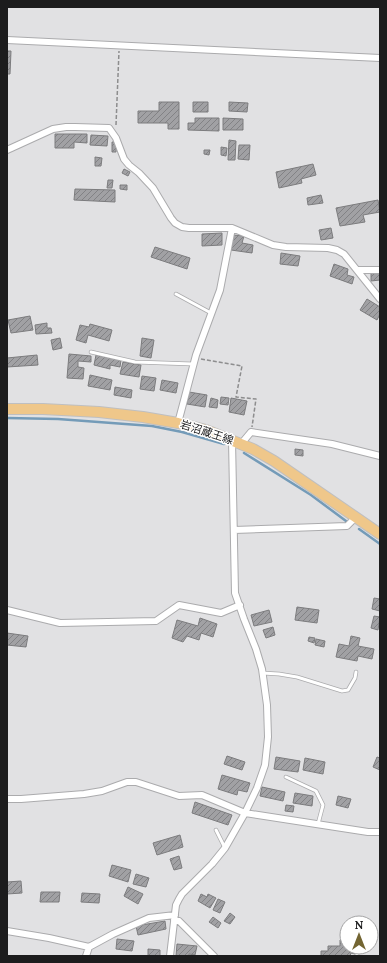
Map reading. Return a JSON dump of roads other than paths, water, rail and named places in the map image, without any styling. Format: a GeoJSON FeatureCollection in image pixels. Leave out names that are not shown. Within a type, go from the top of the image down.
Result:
{"type":"FeatureCollection","features":[{"type":"Feature","properties":{"kind":"main road","name":"岩沼蔵王線"},"geometry":{"type":"LineString","coordinates":[[7,409],[99,412],[178,422],[206,430],[253,449],[274,461],[380,534]]}},
{"type":"Feature","properties":{"kind":"street"},"geometry":{"type":"LineString","coordinates":[[7,40],[380,58]]}},
{"type":"Feature","properties":{"kind":"street"},"geometry":{"type":"LineString","coordinates":[[7,150],[53,129],[66,127],[109,128],[115,137],[124,159],[129,166],[139,173],[153,188],[175,222],[190,228],[232,228],[273,245],[286,247],[328,248],[338,250],[344,254],[380,299]]}},
{"type":"Feature","properties":{"kind":"street"},"geometry":{"type":"LineString","coordinates":[[178,422],[194,361],[220,290],[232,228]]}},
{"type":"Feature","properties":{"kind":"street"},"geometry":{"type":"LineString","coordinates":[[357,270],[380,270]]}},
{"type":"Feature","properties":{"kind":"street"},"geometry":{"type":"LineString","coordinates":[[170,956],[176,905],[182,894],[212,864],[225,848],[245,813],[257,788],[265,765],[268,730],[267,705],[262,673],[256,649],[236,593],[234,530],[237,442],[252,432],[332,444],[380,456]]}},
{"type":"Feature","properties":{"kind":"street"},"geometry":{"type":"LineString","coordinates":[[234,530],[347,526],[356,517]]}},
{"type":"Feature","properties":{"kind":"street"},"geometry":{"type":"LineString","coordinates":[[7,610],[60,623],[156,621],[179,605],[221,613],[240,605]]}},
{"type":"Feature","properties":{"kind":"street"},"geometry":{"type":"LineString","coordinates":[[7,799],[84,794],[102,791],[127,782],[136,782],[179,796],[202,795],[245,813],[368,832],[380,832]]}},
{"type":"Feature","properties":{"kind":"street"},"geometry":{"type":"LineString","coordinates":[[7,931],[89,947],[113,934],[149,918],[175,917],[214,956]]}},
{"type":"Feature","properties":{"kind":"street"},"geometry":{"type":"LineString","coordinates":[[86,956],[89,947]]}},
{"type":"Feature","properties":{"kind":"lane"},"geometry":{"type":"LineString","coordinates":[[176,294],[211,313]]}},
{"type":"Feature","properties":{"kind":"lane"},"geometry":{"type":"LineString","coordinates":[[92,352],[135,362],[194,361]]}},
{"type":"Feature","properties":{"kind":"lane"},"geometry":{"type":"LineString","coordinates":[[262,673],[297,677],[342,691],[348,690],[355,678],[356,672]]}},
{"type":"Feature","properties":{"kind":"lane"},"geometry":{"type":"LineString","coordinates":[[286,778],[316,791],[323,805],[318,824]]}},
{"type":"Feature","properties":{"kind":"lane"},"geometry":{"type":"LineString","coordinates":[[216,830],[225,848]]}},
{"type":"Feature","properties":{"kind":"waterway"},"geometry":{"type":"LineString","coordinates":[[7,418],[58,419],[152,426],[182,432],[224,444]]}},
{"type":"Feature","properties":{"kind":"waterway"},"geometry":{"type":"LineString","coordinates":[[244,453],[311,495],[346,521]]}},
{"type":"Feature","properties":{"kind":"waterway"},"geometry":{"type":"LineString","coordinates":[[359,529],[380,544]]}}]}
